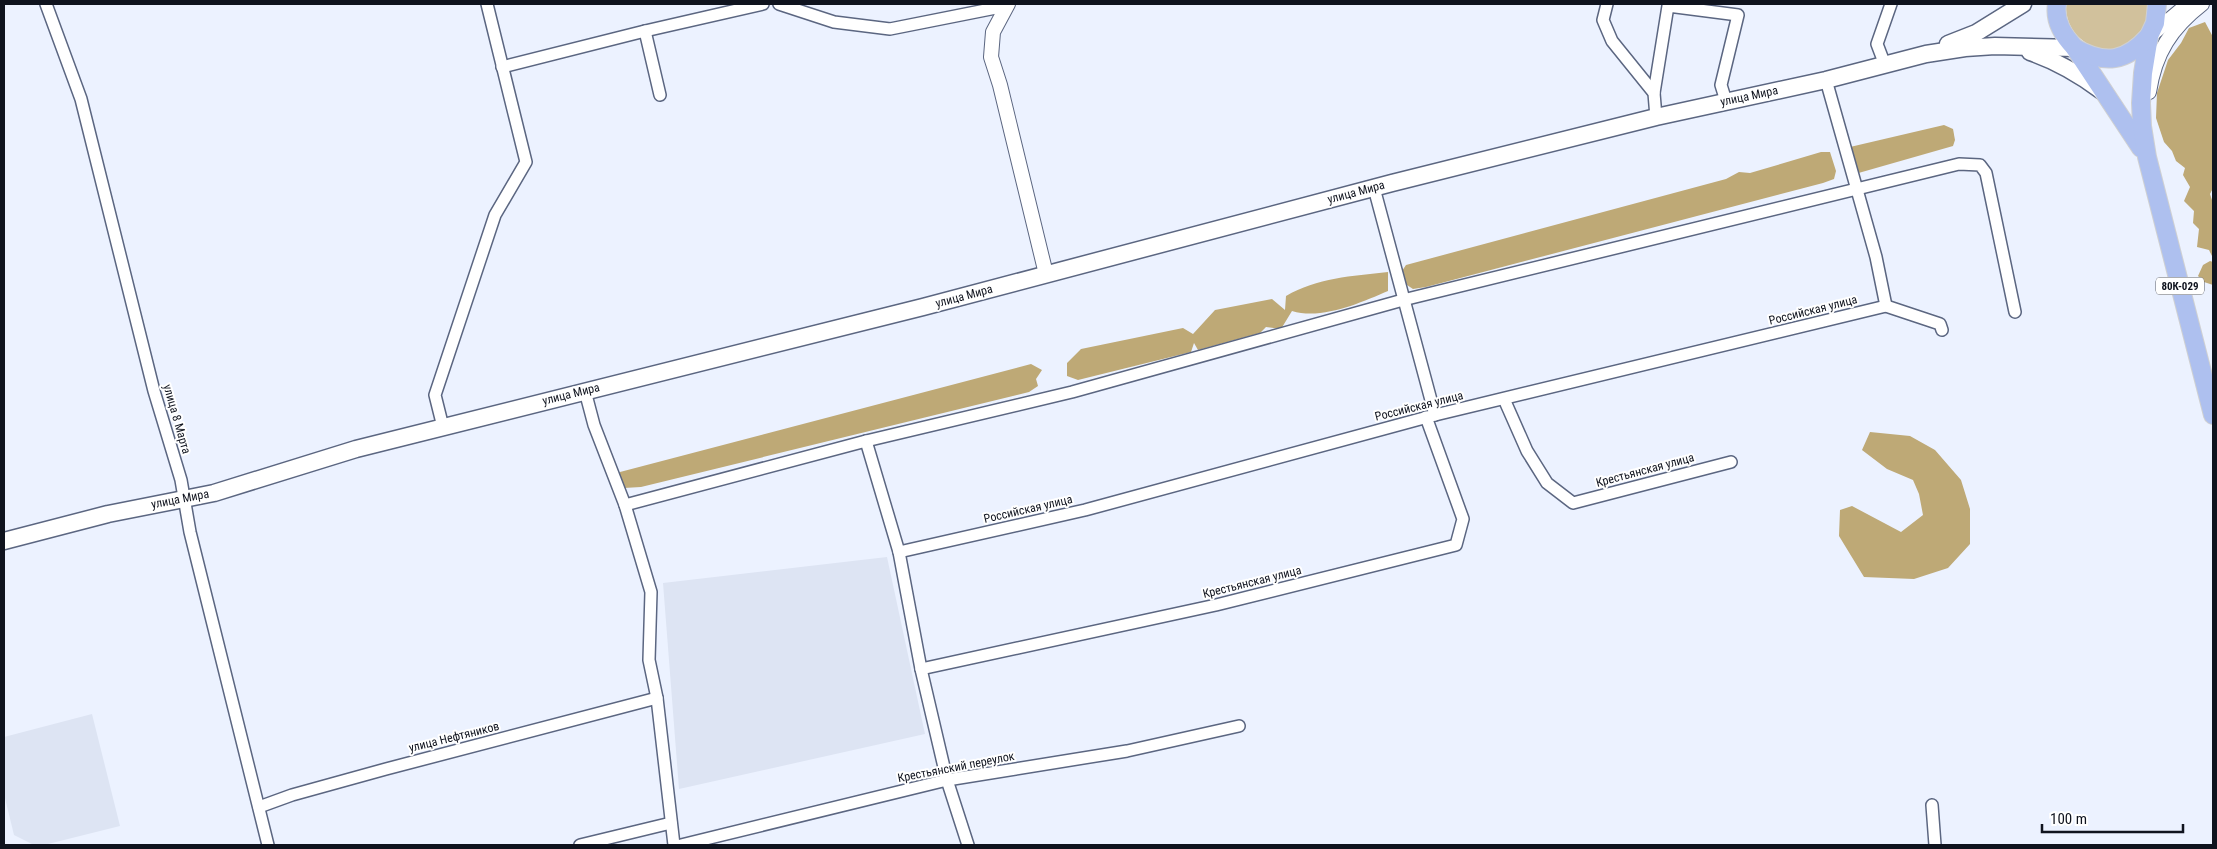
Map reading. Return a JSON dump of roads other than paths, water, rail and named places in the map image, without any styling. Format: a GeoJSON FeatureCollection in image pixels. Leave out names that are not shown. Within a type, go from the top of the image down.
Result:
{"type":"FeatureCollection","features":[{"type":"Feature","properties":{"kind":"main road"},"geometry":{"type":"LineString","coordinates":[[1987,27],[2013,4]]}},
{"type":"Feature","properties":{"kind":"main road"},"geometry":{"type":"LineString","coordinates":[[1926,54],[1987,27],[2023,4]]}},
{"type":"Feature","properties":{"kind":"main road","name":"80К-029"},"geometry":{"type":"LineString","coordinates":[[2057,4],[2058,24],[2065,37],[2075,48],[2147,157]]}},
{"type":"Feature","properties":{"kind":"main road","name":"80К-029"},"geometry":{"type":"LineString","coordinates":[[2075,48],[2090,57],[2106,60],[2123,57],[2138,49],[2149,36],[2155,23],[2156,4]]}},
{"type":"Feature","properties":{"kind":"main road","name":"80К-029"},"geometry":{"type":"LineString","coordinates":[[2149,36],[2143,73],[2141,103],[2142,126],[2147,157],[2213,415]]}},
{"type":"Feature","properties":{"kind":"main road"},"geometry":{"type":"LineString","coordinates":[[1926,54],[1995,46],[2075,48]]}},
{"type":"Feature","properties":{"kind":"main road"},"geometry":{"type":"LineString","coordinates":[[1995,46],[2027,51],[2052,59],[2074,71],[2102,91]]}},
{"type":"Feature","properties":{"kind":"main road","name":"улица Мира"},"geometry":{"type":"LineString","coordinates":[[4,541],[108,514],[214,493],[356,449],[443,426],[914,309],[1374,188],[1656,117],[1826,80],[1926,54]]}},
{"type":"Feature","properties":{"kind":"street","name":"улица 8 Марта"},"geometry":{"type":"LineString","coordinates":[[46,4],[81,99],[154,391],[185,499],[190,532],[268,845]]}},
{"type":"Feature","properties":{"kind":"street"},"geometry":{"type":"LineString","coordinates":[[443,426],[435,395],[495,215],[526,162],[487,4]]}},
{"type":"Feature","properties":{"kind":"street"},"geometry":{"type":"LineString","coordinates":[[502,67],[763,4]]}},
{"type":"Feature","properties":{"kind":"street"},"geometry":{"type":"LineString","coordinates":[[779,4],[834,22],[890,29],[1007,5]]}},
{"type":"Feature","properties":{"kind":"street"},"geometry":{"type":"LineString","coordinates":[[1607,4],[1603,20],[1612,41],[1654,93]]}},
{"type":"Feature","properties":{"kind":"street"},"geometry":{"type":"LineString","coordinates":[[2149,36],[2188,4]]}},
{"type":"Feature","properties":{"kind":"street"},"geometry":{"type":"LineString","coordinates":[[2147,157],[2148,101],[2152,74],[2158,54],[2169,36],[2184,19],[2202,4]]}},
{"type":"Feature","properties":{"kind":"street"},"geometry":{"type":"LineString","coordinates":[[1007,5],[993,32],[991,57],[1000,85],[1046,274]]}},
{"type":"Feature","properties":{"kind":"street"},"geometry":{"type":"LineString","coordinates":[[1656,117],[1654,93],[1668,6],[1740,9],[1720,85],[1726,101]]}},
{"type":"Feature","properties":{"kind":"street"},"geometry":{"type":"LineString","coordinates":[[1885,65],[1877,44],[1890,8]]}},
{"type":"Feature","properties":{"kind":"street"},"geometry":{"type":"LineString","coordinates":[[645,31],[660,94]]}},
{"type":"Feature","properties":{"kind":"street"},"geometry":{"type":"LineString","coordinates":[[1826,80],[1855,189],[1876,257],[1886,306],[1940,324],[1942,330]]}},
{"type":"Feature","properties":{"kind":"street"},"geometry":{"type":"LineString","coordinates":[[625,506],[866,441],[1072,392],[1403,300],[1959,164],[1980,165],[1986,173],[2015,312]]}},
{"type":"Feature","properties":{"kind":"street"},"geometry":{"type":"LineString","coordinates":[[1374,188],[1431,416]]}},
{"type":"Feature","properties":{"kind":"street","name":"Российская улица"},"geometry":{"type":"LineString","coordinates":[[899,552],[1085,510],[1431,416],[1504,400],[1886,306]]}},
{"type":"Feature","properties":{"kind":"street"},"geometry":{"type":"LineString","coordinates":[[585,390],[594,425],[625,506],[651,592],[649,660],[657,698],[674,845]]}},
{"type":"Feature","properties":{"kind":"street","name":"Крестьянская улица"},"geometry":{"type":"LineString","coordinates":[[1504,400],[1527,451],[1547,483],[1573,503],[1731,462]]}},
{"type":"Feature","properties":{"kind":"street","name":"Крестьянская улица"},"geometry":{"type":"LineString","coordinates":[[921,669],[1216,605],[1456,545],[1463,519],[1431,416]]}},
{"type":"Feature","properties":{"kind":"street"},"geometry":{"type":"LineString","coordinates":[[866,441],[899,552],[921,669],[947,780],[968,845]]}},
{"type":"Feature","properties":{"kind":"street","name":"улица Нефтяников"},"geometry":{"type":"LineString","coordinates":[[259,807],[292,795],[386,769],[657,698]]}},
{"type":"Feature","properties":{"kind":"street","name":"Крестьянский переулок"},"geometry":{"type":"LineString","coordinates":[[681,845],[947,780],[1127,751],[1239,726]]}},
{"type":"Feature","properties":{"kind":"street"},"geometry":{"type":"LineString","coordinates":[[1932,805],[1935,845]]}},
{"type":"Feature","properties":{"kind":"street"},"geometry":{"type":"LineString","coordinates":[[580,845],[671,822]]}}]}
